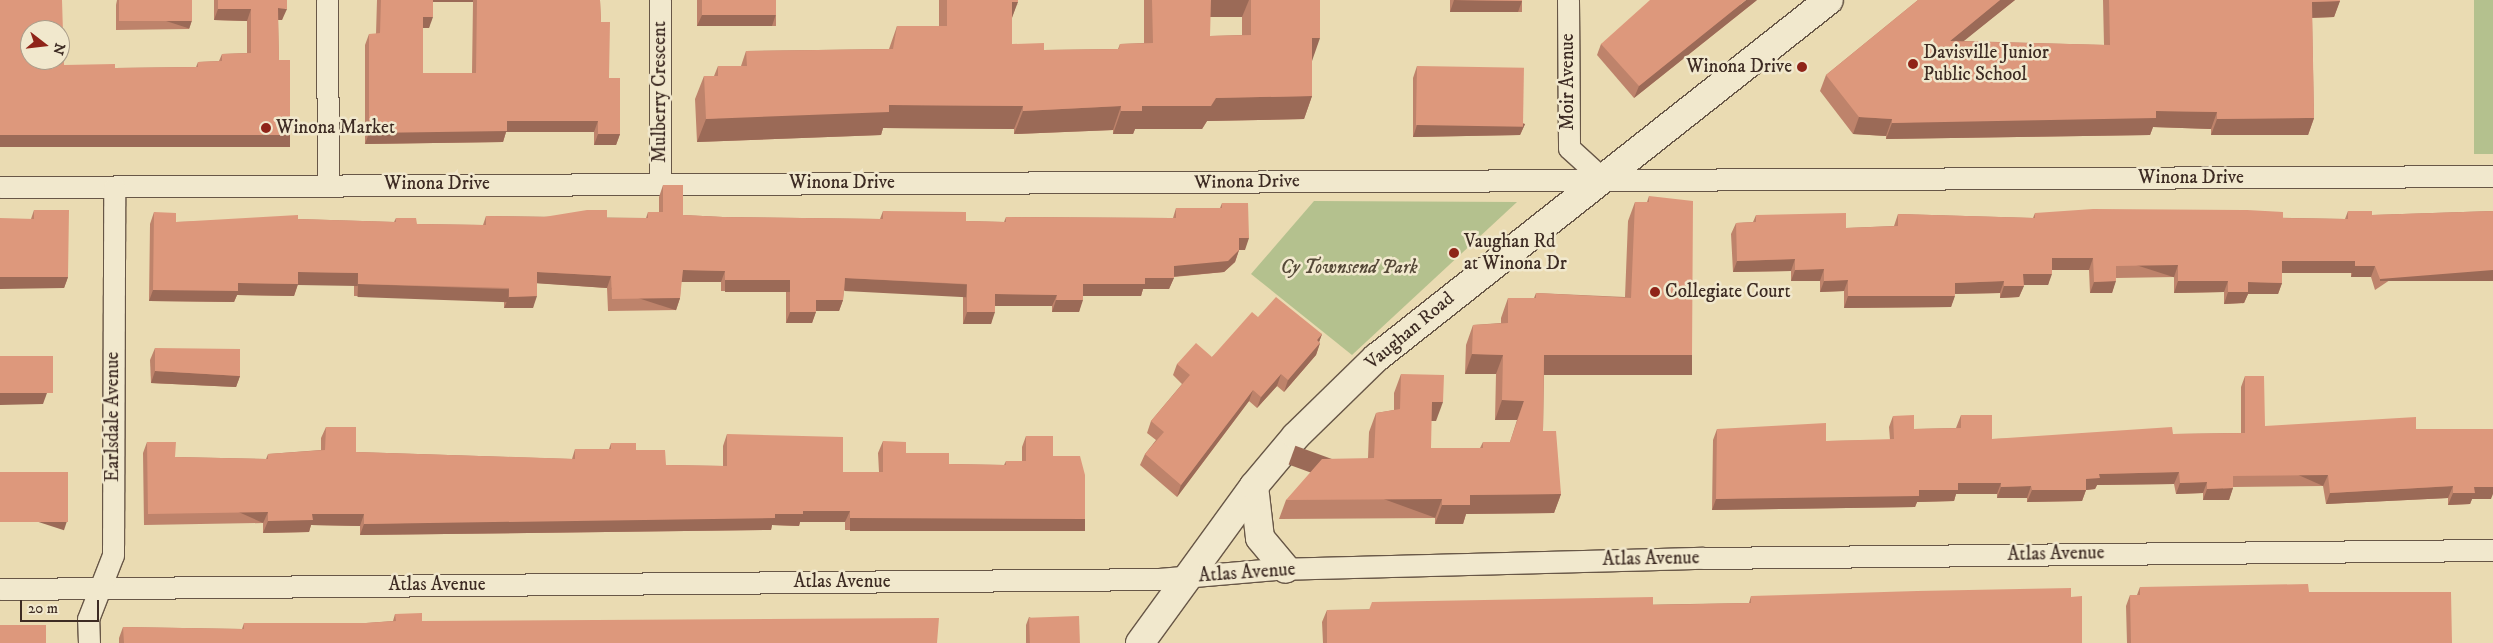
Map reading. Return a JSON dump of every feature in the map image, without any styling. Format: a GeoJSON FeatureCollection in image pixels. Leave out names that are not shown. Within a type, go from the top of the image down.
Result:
{"type":"FeatureCollection","features":[{"type":"Feature","properties":{"kind":"street"},"geometry":{"type":"LineString","coordinates":[[327,0],[328,185]]}},
{"type":"Feature","properties":{"kind":"street","name":"Mulberry Crescent"},"geometry":{"type":"LineString","coordinates":[[660,0],[660,183]]}},
{"type":"Feature","properties":{"kind":"street","name":"Moir Avenue"},"geometry":{"type":"LineString","coordinates":[[1568,0],[1569,148],[1603,180]]}},
{"type":"Feature","properties":{"kind":"street","name":"Vaughan Road"},"geometry":{"type":"LineString","coordinates":[[1140,643],[1184,577],[1254,486],[1296,436],[1376,358],[1829,0]]}},
{"type":"Feature","properties":{"kind":"street","name":"Winona Drive"},"geometry":{"type":"LineString","coordinates":[[0,187],[2493,176]]}},
{"type":"Feature","properties":{"kind":"street","name":"Earlsdale Avenue"},"geometry":{"type":"LineString","coordinates":[[88,643],[88,619],[113,556],[114,187]]}},
{"type":"Feature","properties":{"kind":"street"},"geometry":{"type":"LineString","coordinates":[[1254,486],[1260,538],[1286,569]]}},
{"type":"Feature","properties":{"kind":"street","name":"Atlas Avenue"},"geometry":{"type":"LineString","coordinates":[[0,589],[1184,577],[1286,569],[1703,558],[2493,550]]}},
{"type":"Feature","properties":{"kind":"green space"},"geometry":{"type":"Polygon","coordinates":[[[2474,0],[2493,0],[2493,154],[2474,154],[2474,0]]]}},
{"type":"Feature","properties":{"kind":"green space","name":"Cy Townsend Park"},"geometry":{"type":"Polygon","coordinates":[[[1314,201],[1517,202],[1352,355],[1251,274],[1314,201]]]}},
{"type":"Feature","properties":{"kind":"building"},"geometry":{"type":"Polygon","coordinates":[[[0,0],[62,0],[63,20],[20,20],[20,70],[70,70],[70,65],[115,64],[115,68],[198,67],[198,62],[222,61],[222,54],[251,53],[251,9],[218,9],[218,0],[287,0],[287,9],[278,8],[279,60],[290,60],[290,135],[0,135],[0,0]]]}},
{"type":"Feature","properties":{"kind":"building"},"geometry":{"type":"Polygon","coordinates":[[[119,0],[192,0],[192,21],[119,21],[119,0]]]}},
{"type":"Feature","properties":{"kind":"building"},"geometry":{"type":"Polygon","coordinates":[[[381,0],[433,0],[433,17],[423,17],[423,73],[476,73],[477,0],[600,0],[601,22],[610,22],[609,78],[620,78],[620,134],[598,134],[598,121],[507,121],[507,131],[369,133],[369,34],[380,33],[381,0]]]}},
{"type":"Feature","properties":{"kind":"building"},"geometry":{"type":"Polygon","coordinates":[[[702,0],[776,0],[776,15],[702,15],[702,0]]]}},
{"type":"Feature","properties":{"kind":"building"},"geometry":{"type":"Polygon","coordinates":[[[947,0],[1018,0],[1018,2],[1012,2],[1012,44],[1044,43],[1044,50],[1119,49],[1120,44],[1153,43],[1152,0],[1211,0],[1210,36],[1251,35],[1251,0],[1320,0],[1320,38],[1312,38],[1312,96],[1216,98],[1211,106],[1142,106],[1142,111],[1121,111],[1121,106],[1023,111],[1023,106],[889,105],[889,112],[706,119],[704,76],[718,76],[718,66],[747,66],[746,51],[893,49],[897,26],[947,26],[947,0]]]}},
{"type":"Feature","properties":{"kind":"building"},"geometry":{"type":"Polygon","coordinates":[[[1454,0],[1522,0],[1522,1],[1454,0]]]}},
{"type":"Feature","properties":{"kind":"building"},"geometry":{"type":"Polygon","coordinates":[[[1650,0],[1746,0],[1639,86],[1601,44],[1650,0]]]}},
{"type":"Feature","properties":{"kind":"building"},"geometry":{"type":"Polygon","coordinates":[[[1918,0],[2000,0],[1950,41],[2110,45],[2109,0],[2340,1],[2312,2],[2314,118],[2217,119],[2217,112],[2156,111],[2156,118],[1892,123],[1892,119],[1859,117],[1826,75],[1918,0]]]}},
{"type":"Feature","properties":{"kind":"building"},"geometry":{"type":"Polygon","coordinates":[[[1417,66],[1524,68],[1523,127],[1416,125],[1417,66]]]}},
{"type":"Feature","properties":{"kind":"building"},"geometry":{"type":"Polygon","coordinates":[[[663,185],[683,185],[683,215],[723,217],[883,219],[883,211],[966,212],[966,221],[1006,222],[1006,217],[1176,218],[1176,208],[1222,208],[1222,203],[1248,203],[1249,238],[1239,238],[1239,250],[1228,261],[1174,266],[1174,278],[1145,278],[1145,284],[1083,284],[1083,300],[1056,300],[1057,295],[995,294],[995,312],[967,312],[967,284],[845,278],[843,300],[816,300],[816,312],[790,312],[790,280],[725,280],[725,271],[683,270],[680,298],[612,299],[611,276],[537,272],[537,296],[509,297],[509,288],[358,284],[358,273],[298,272],[298,284],[238,283],[238,291],[153,290],[154,212],[176,213],[176,222],[298,215],[298,219],[396,222],[396,218],[416,218],[417,224],[486,225],[486,216],[544,217],[587,210],[607,210],[607,218],[648,218],[648,212],[663,212],[663,185]]]}},
{"type":"Feature","properties":{"kind":"building"},"geometry":{"type":"Polygon","coordinates":[[[1649,196],[1693,201],[1692,355],[1544,355],[1543,431],[1556,431],[1561,494],[1470,495],[1470,505],[1442,505],[1442,499],[1286,500],[1322,459],[1374,458],[1376,413],[1400,409],[1401,374],[1444,375],[1443,402],[1432,402],[1431,448],[1483,448],[1483,442],[1510,442],[1524,401],[1502,400],[1503,355],[1472,354],[1473,325],[1508,323],[1508,298],[1536,298],[1536,293],[1631,298],[1635,202],[1649,202],[1649,196]]]}},
{"type":"Feature","properties":{"kind":"building"},"geometry":{"type":"Polygon","coordinates":[[[2093,209],[2247,210],[2283,212],[2283,218],[2348,219],[2348,211],[2372,211],[2372,215],[2493,211],[2493,270],[2380,279],[2375,266],[2355,266],[2355,261],[2282,261],[2282,283],[2248,282],[2248,292],[2228,292],[2228,281],[2178,281],[2178,265],[2116,266],[2116,281],[2094,282],[2093,258],[2052,258],[2052,274],[2023,274],[2024,286],[2004,286],[2004,281],[1955,283],[1955,296],[1848,296],[1848,280],[1824,281],[1824,269],[1795,270],[1795,259],[1737,261],[1736,223],[1756,222],[1756,215],[1846,213],[1846,228],[1898,226],[1898,214],[2035,218],[2035,213],[2093,209]]]}},
{"type":"Feature","properties":{"kind":"building"},"geometry":{"type":"Polygon","coordinates":[[[34,210],[69,210],[68,277],[0,277],[0,218],[34,219],[34,210]]]}},
{"type":"Feature","properties":{"kind":"building"},"geometry":{"type":"Polygon","coordinates":[[[1276,297],[1322,334],[1317,340],[1320,343],[1288,380],[1281,374],[1261,397],[1253,390],[1181,485],[1145,454],[1164,432],[1151,421],[1190,375],[1177,364],[1196,343],[1212,357],[1252,312],[1258,317],[1276,297]]]}},
{"type":"Feature","properties":{"kind":"building"},"geometry":{"type":"Polygon","coordinates":[[[155,348],[240,349],[240,376],[155,371],[155,348]]]}},
{"type":"Feature","properties":{"kind":"building"},"geometry":{"type":"Polygon","coordinates":[[[0,356],[53,356],[53,393],[0,393],[0,356]]]}},
{"type":"Feature","properties":{"kind":"building"},"geometry":{"type":"Polygon","coordinates":[[[2245,376],[2264,376],[2265,426],[2416,417],[2416,429],[2493,429],[2493,487],[2474,487],[2475,493],[2453,493],[2453,486],[2330,493],[2328,475],[2233,476],[2233,488],[2207,489],[2207,482],[2180,483],[2179,472],[2099,474],[2100,478],[2086,479],[2086,490],[2032,490],[2031,486],[2001,487],[2001,483],[1958,483],[1958,490],[1919,490],[1919,496],[1716,499],[1717,429],[1826,423],[1826,441],[1894,439],[1893,416],[1914,415],[1914,429],[1961,428],[1961,415],[1992,415],[1992,439],[2172,427],[2173,434],[2245,433],[2245,376]]]}},
{"type":"Feature","properties":{"kind":"building"},"geometry":{"type":"Polygon","coordinates":[[[326,427],[356,427],[356,452],[575,459],[575,449],[611,449],[611,443],[636,443],[636,450],[665,450],[666,465],[727,466],[727,434],[843,437],[843,472],[883,472],[883,441],[906,442],[906,453],[949,453],[949,464],[1006,465],[1006,461],[1026,461],[1026,436],[1053,436],[1053,456],[1080,456],[1085,475],[1085,519],[850,518],[850,511],[803,511],[803,514],[775,514],[775,518],[364,524],[364,514],[312,514],[313,520],[268,521],[268,512],[148,514],[147,442],[176,442],[175,457],[268,459],[268,454],[325,450],[326,427]]]}},
{"type":"Feature","properties":{"kind":"building"},"geometry":{"type":"Polygon","coordinates":[[[0,472],[68,472],[68,522],[0,522],[0,472]]]}},
{"type":"Feature","properties":{"kind":"building"},"geometry":{"type":"Polygon","coordinates":[[[2308,584],[2309,592],[2451,592],[2452,643],[2131,643],[2130,595],[2140,595],[2140,587],[2308,584]]]}},
{"type":"Feature","properties":{"kind":"building"},"geometry":{"type":"Polygon","coordinates":[[[2071,588],[2071,597],[2082,596],[2082,643],[1327,643],[1327,610],[1369,610],[1372,602],[1653,597],[1653,605],[1751,603],[1751,596],[2071,588]]]}},
{"type":"Feature","properties":{"kind":"building"},"geometry":{"type":"Polygon","coordinates":[[[422,613],[422,621],[939,618],[937,643],[124,643],[123,627],[244,629],[244,623],[366,623],[396,621],[395,614],[422,613]]]}},
{"type":"Feature","properties":{"kind":"building"},"geometry":{"type":"Polygon","coordinates":[[[1079,616],[1080,643],[1030,643],[1029,618],[1079,616]]]}},
{"type":"Feature","properties":{"kind":"building"},"geometry":{"type":"Polygon","coordinates":[[[0,625],[46,625],[46,643],[0,643],[0,625]]]}},
{"type":"Feature","properties":{"kind":"place","name":"Davisville Junior Public School"},"geometry":{"type":"Point","coordinates":[1913,64]}},
{"type":"Feature","properties":{"kind":"place","name":"Winona Drive"},"geometry":{"type":"Point","coordinates":[1802,67]}},
{"type":"Feature","properties":{"kind":"place","name":"Winona Market"},"geometry":{"type":"Point","coordinates":[266,128]}},
{"type":"Feature","properties":{"kind":"place","name":"Vaughan Rd at Winona Dr"},"geometry":{"type":"Point","coordinates":[1454,253]}},
{"type":"Feature","properties":{"kind":"place","name":"Collegiate Court"},"geometry":{"type":"Point","coordinates":[1655,292]}}]}
